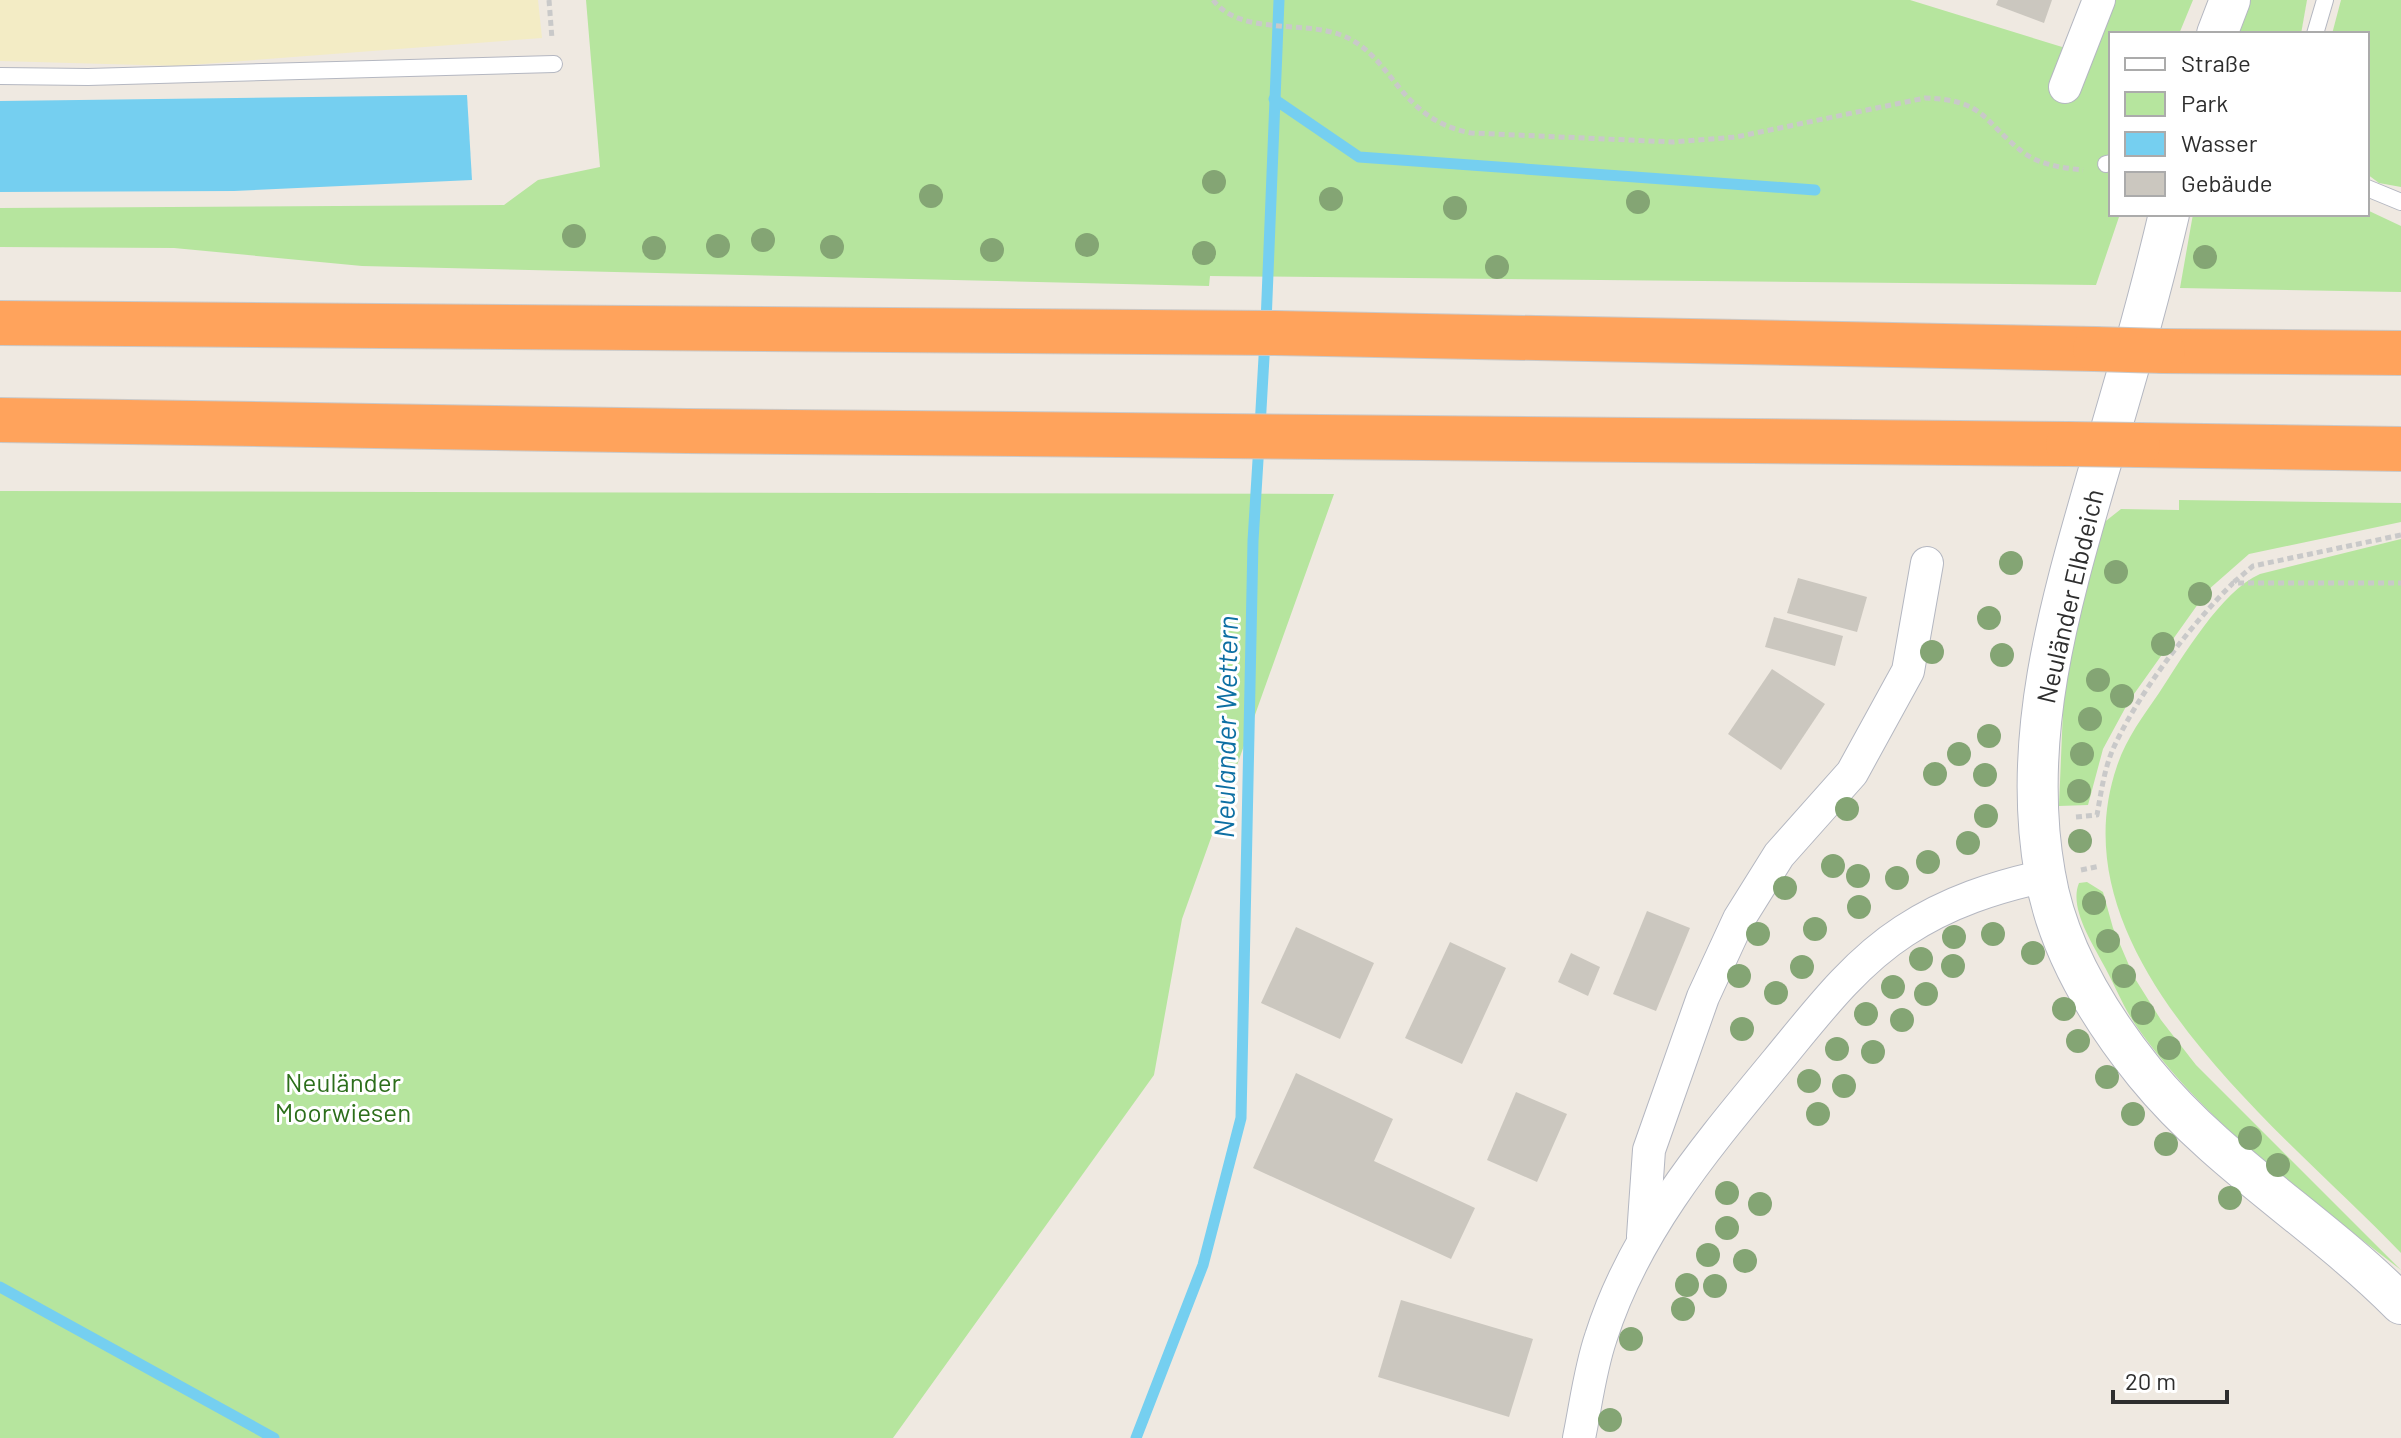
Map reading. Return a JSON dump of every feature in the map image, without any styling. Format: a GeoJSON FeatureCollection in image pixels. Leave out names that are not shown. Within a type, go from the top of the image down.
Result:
{"type":"FeatureCollection","features":[{"type":"Feature","properties":{"kind":"highway"},"geometry":{"type":"LineString","coordinates":[[0,323],[1209,332],[2401,353]]}},
{"type":"Feature","properties":{"kind":"highway"},"geometry":{"type":"LineString","coordinates":[[0,420],[687,431],[1273,434],[2401,449]]}},
{"type":"Feature","properties":{"kind":"street"},"geometry":{"type":"LineString","coordinates":[[2065,87],[2099,0]]}},
{"type":"Feature","properties":{"kind":"street"},"geometry":{"type":"LineString","coordinates":[[2218,32],[2230,0]]}},
{"type":"Feature","properties":{"kind":"street","name":"Neuländer Elbdeich"},"geometry":{"type":"LineString","coordinates":[[2169,216],[2152,286],[2069,579],[2045,682],[2036,778],[2045,876],[2063,938],[2099,1010],[2147,1075],[2212,1143],[2401,1304]]}},
{"type":"Feature","properties":{"kind":"street"},"geometry":{"type":"LineString","coordinates":[[1642,1246],[1649,1150],[1703,997],[1739,919],[1779,855],[1852,773],[1908,671],[1927,563]]}},
{"type":"Feature","properties":{"kind":"street"},"geometry":{"type":"LineString","coordinates":[[1579,1438],[1601,1335],[1642,1246],[1690,1167],[1823,1004],[1861,965],[1902,932],[1942,909],[1994,888],[2045,876]]}},
{"type":"Feature","properties":{"kind":"lane"},"geometry":{"type":"LineString","coordinates":[[2316,32],[2325,0]]}},
{"type":"Feature","properties":{"kind":"lane"},"geometry":{"type":"LineString","coordinates":[[0,76],[88,77],[554,64]]}},
{"type":"Feature","properties":{"kind":"lane"},"geometry":{"type":"LineString","coordinates":[[2369,189],[2401,202]]}},
{"type":"Feature","properties":{"kind":"path"},"geometry":{"type":"LineString","coordinates":[[549,0],[554,64]]}},
{"type":"Feature","properties":{"kind":"path"},"geometry":{"type":"LineString","coordinates":[[1213,0],[1236,18],[1304,26],[1343,35],[1368,52],[1421,112],[1448,128],[1471,133],[1673,142],[1736,137],[1925,98],[1955,99],[1990,118],[2025,154],[2057,168],[2083,170],[2108,164]]}},
{"type":"Feature","properties":{"kind":"path"},"geometry":{"type":"LineString","coordinates":[[2038,818],[2097,815],[2112,752],[2127,721],[2203,613],[2253,566],[2401,535]]}},
{"type":"Feature","properties":{"kind":"path"},"geometry":{"type":"LineString","coordinates":[[2233,583],[2401,583]]}},
{"type":"Feature","properties":{"kind":"green space"},"geometry":{"type":"Polygon","coordinates":[[[586,0],[1910,0],[2072,50],[2088,0],[2193,0],[2180,32],[2109,32],[2109,216],[2119,216],[2096,285],[1210,276],[1209,286],[362,266],[174,248],[0,247],[0,208],[504,205],[538,180],[600,167],[586,0]]]}},
{"type":"Feature","properties":{"kind":"green space"},"geometry":{"type":"Polygon","coordinates":[[[2247,0],[2307,0],[2301,32],[2238,32],[2247,0]]]}},
{"type":"Feature","properties":{"kind":"green space"},"geometry":{"type":"Polygon","coordinates":[[[2341,0],[2401,0],[2401,187],[2379,183],[2369,176],[2369,32],[2333,32],[2341,0]]]}},
{"type":"Feature","properties":{"kind":"green space"},"geometry":{"type":"Polygon","coordinates":[[[2369,211],[2401,226],[2401,292],[2180,288],[2193,216],[2369,216],[2369,211]]]}},
{"type":"Feature","properties":{"kind":"green space","name":"Neuländer Moorwiesen"},"geometry":{"type":"Polygon","coordinates":[[[0,491],[1334,494],[1182,919],[1154,1075],[893,1438],[0,1438],[0,491]]]}},
{"type":"Feature","properties":{"kind":"green space"},"geometry":{"type":"Polygon","coordinates":[[[2179,500],[2401,503],[2401,522],[2249,554],[2208,590],[2129,701],[2103,749],[2088,805],[2059,806],[2063,710],[2072,642],[2097,528],[2121,509],[2179,510],[2179,500]]]}},
{"type":"Feature","properties":{"kind":"green space"},"geometry":{"type":"Polygon","coordinates":[[[2401,539],[2401,1253],[2244,1097],[2192,1036],[2148,973],[2118,906],[2106,837],[2117,766],[2125,746],[2191,644],[2231,595],[2260,574],[2401,539]]]}},
{"type":"Feature","properties":{"kind":"green space"},"geometry":{"type":"Polygon","coordinates":[[[2087,882],[2103,892],[2113,928],[2134,977],[2161,1020],[2196,1065],[2401,1270],[2260,1158],[2165,1063],[2132,1019],[2083,924],[2077,892],[2079,883],[2087,882]]]}},
{"type":"Feature","properties":{"kind":"sand"},"geometry":{"type":"Polygon","coordinates":[[[0,0],[538,0],[542,38],[177,66],[0,61],[0,0]]]}},
{"type":"Feature","properties":{"kind":"water"},"geometry":{"type":"Polygon","coordinates":[[[467,95],[472,180],[234,191],[0,192],[0,101],[467,95]]]}},
{"type":"Feature","properties":{"kind":"building"},"geometry":{"type":"Polygon","coordinates":[[[1998,0],[2052,0],[2044,23],[1996,5],[1998,0]]]}},
{"type":"Feature","properties":{"kind":"building"},"geometry":{"type":"Polygon","coordinates":[[[1798,578],[1867,597],[1857,632],[1787,613],[1798,578]]]}},
{"type":"Feature","properties":{"kind":"building"},"geometry":{"type":"Polygon","coordinates":[[[1774,617],[1843,636],[1835,666],[1765,647],[1774,617]]]}},
{"type":"Feature","properties":{"kind":"building"},"geometry":{"type":"Polygon","coordinates":[[[1772,669],[1825,704],[1781,770],[1728,734],[1772,669]]]}},
{"type":"Feature","properties":{"kind":"building"},"geometry":{"type":"Polygon","coordinates":[[[1647,911],[1690,928],[1656,1011],[1613,994],[1647,911]]]}},
{"type":"Feature","properties":{"kind":"building"},"geometry":{"type":"Polygon","coordinates":[[[1296,927],[1374,963],[1340,1039],[1261,1003],[1296,927]]]}},
{"type":"Feature","properties":{"kind":"building"},"geometry":{"type":"Polygon","coordinates":[[[1450,942],[1506,968],[1462,1064],[1405,1038],[1450,942]]]}},
{"type":"Feature","properties":{"kind":"building"},"geometry":{"type":"Polygon","coordinates":[[[1571,953],[1600,967],[1588,996],[1558,982],[1571,953]]]}},
{"type":"Feature","properties":{"kind":"building"},"geometry":{"type":"Polygon","coordinates":[[[1296,1073],[1393,1119],[1374,1161],[1475,1208],[1451,1259],[1253,1168],[1296,1073]]]}},
{"type":"Feature","properties":{"kind":"building"},"geometry":{"type":"Polygon","coordinates":[[[1516,1092],[1567,1114],[1537,1182],[1487,1160],[1516,1092]]]}},
{"type":"Feature","properties":{"kind":"building"},"geometry":{"type":"Polygon","coordinates":[[[1401,1300],[1533,1339],[1509,1417],[1378,1377],[1401,1300]]]}},
{"type":"Feature","properties":{"kind":"waterway","name":"Neulander Wettern"},"geometry":{"type":"LineString","coordinates":[[1266,323],[1279,0]]}},
{"type":"Feature","properties":{"kind":"waterway"},"geometry":{"type":"LineString","coordinates":[[1274,99],[1359,157],[1815,190]]}},
{"type":"Feature","properties":{"kind":"waterway","name":"Neulander Wettern"},"geometry":{"type":"LineString","coordinates":[[1260,427],[1265,340]]}},
{"type":"Feature","properties":{"kind":"waterway","name":"Neulander Wettern"},"geometry":{"type":"LineString","coordinates":[[1136,1438],[1203,1265],[1241,1118],[1253,541],[1259,444]]}},
{"type":"Feature","properties":{"kind":"waterway"},"geometry":{"type":"LineString","coordinates":[[0,1287],[274,1438]]}}]}
